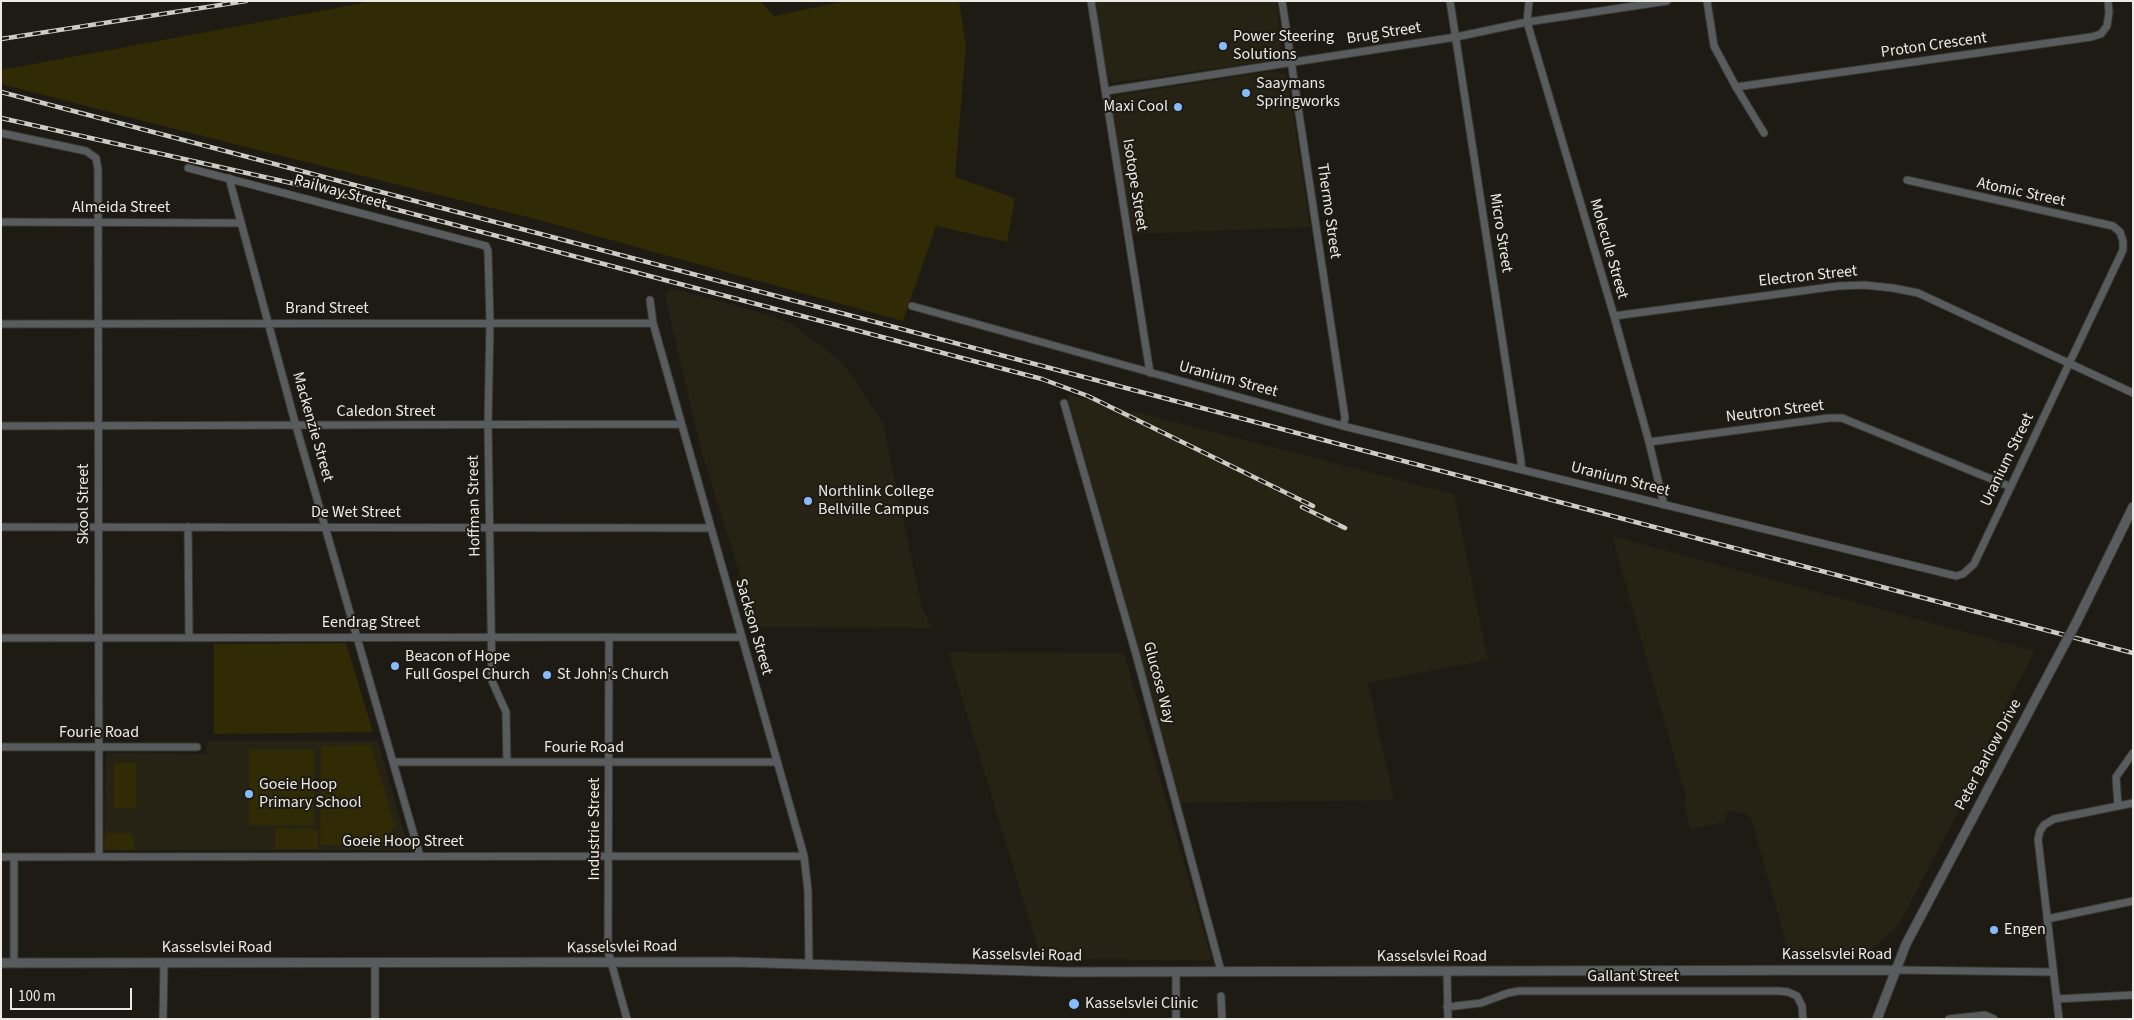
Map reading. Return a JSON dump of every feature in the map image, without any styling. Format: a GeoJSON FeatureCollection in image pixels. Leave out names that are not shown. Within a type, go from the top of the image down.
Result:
{"type":"FeatureCollection","features":[{"type":"Feature","properties":{"kind":"street","name":"Isotope Street"},"geometry":{"type":"LineString","coordinates":[[1091,1],[1150,373]]}},
{"type":"Feature","properties":{"kind":"street","name":"Thermo Street"},"geometry":{"type":"LineString","coordinates":[[1282,1],[1345,418],[1343,426]]}},
{"type":"Feature","properties":{"kind":"street","name":"Micro Street"},"geometry":{"type":"LineString","coordinates":[[1450,1],[1521,469]]}},
{"type":"Feature","properties":{"kind":"street","name":"Molecule Street"},"geometry":{"type":"LineString","coordinates":[[1529,1],[1527,22],[1650,442],[1664,505]]}},
{"type":"Feature","properties":{"kind":"street","name":"Brug Street"},"geometry":{"type":"LineString","coordinates":[[1106,91],[1456,37],[1527,22],[1667,1]]}},
{"type":"Feature","properties":{"kind":"street"},"geometry":{"type":"LineString","coordinates":[[1707,1],[1714,46],[1736,87],[1764,132]]}},
{"type":"Feature","properties":{"kind":"street","name":"Proton Crescent"},"geometry":{"type":"LineString","coordinates":[[1736,87],[2091,37],[2100,34],[2107,26],[2108,1]]}},
{"type":"Feature","properties":{"kind":"street","name":"Skool Street"},"geometry":{"type":"LineString","coordinates":[[1,132],[86,151],[96,158],[98,169],[99,856]]}},
{"type":"Feature","properties":{"kind":"street","name":"Railway Street"},"geometry":{"type":"LineString","coordinates":[[188,168],[486,246]]}},
{"type":"Feature","properties":{"kind":"street","name":"Mackenzie Street"},"geometry":{"type":"LineString","coordinates":[[229,178],[296,426],[420,856]]}},
{"type":"Feature","properties":{"kind":"street","name":"Atomic Street"},"geometry":{"type":"LineString","coordinates":[[1907,180],[2113,226],[2120,232],[2123,240]]}},
{"type":"Feature","properties":{"kind":"street","name":"Almeida Street"},"geometry":{"type":"LineString","coordinates":[[1,222],[241,222]]}},
{"type":"Feature","properties":{"kind":"street","name":"Uranium Street"},"geometry":{"type":"LineString","coordinates":[[912,306],[1343,426],[1956,576],[1963,574],[1974,564],[2123,250],[2123,240]]}},
{"type":"Feature","properties":{"kind":"street","name":"Hoffman Street"},"geometry":{"type":"LineString","coordinates":[[486,246],[488,251],[490,322],[488,425],[492,681],[506,712],[507,762]]}},
{"type":"Feature","properties":{"kind":"street","name":"Electron Street"},"geometry":{"type":"LineString","coordinates":[[1614,316],[1838,286],[1864,285],[1893,288],[1918,293],[2133,393]]}},
{"type":"Feature","properties":{"kind":"street","name":"Sackson Street"},"geometry":{"type":"LineString","coordinates":[[650,300],[653,323],[804,856],[808,880],[809,964]]}},
{"type":"Feature","properties":{"kind":"street","name":"Brand Street"},"geometry":{"type":"LineString","coordinates":[[1,324],[653,323]]}},
{"type":"Feature","properties":{"kind":"street","name":"Glucose Way"},"geometry":{"type":"LineString","coordinates":[[1064,404],[1137,658],[1221,972]]}},
{"type":"Feature","properties":{"kind":"street","name":"Neutron Street"},"geometry":{"type":"LineString","coordinates":[[1650,442],[1829,418],[1842,418],[2011,487]]}},
{"type":"Feature","properties":{"kind":"street","name":"Caledon Street"},"geometry":{"type":"LineString","coordinates":[[1,426],[681,424]]}},
{"type":"Feature","properties":{"kind":"street","name":"Peter Barlow Drive"},"geometry":{"type":"LineString","coordinates":[[1877,1019],[1895,970],[1925,906],[2054,666],[2133,507]]}},
{"type":"Feature","properties":{"kind":"street","name":"De Wet Street"},"geometry":{"type":"LineString","coordinates":[[1,527],[711,528]]}},
{"type":"Feature","properties":{"kind":"street"},"geometry":{"type":"LineString","coordinates":[[188,528],[189,636]]}},
{"type":"Feature","properties":{"kind":"street","name":"Eendrag Street"},"geometry":{"type":"LineString","coordinates":[[1,638],[189,636],[741,637]]}},
{"type":"Feature","properties":{"kind":"street","name":"Industrie Street"},"geometry":{"type":"LineString","coordinates":[[609,637],[608,951],[627,1019]]}},
{"type":"Feature","properties":{"kind":"street","name":"Fourie Road"},"geometry":{"type":"LineString","coordinates":[[1,747],[197,747]]}},
{"type":"Feature","properties":{"kind":"street"},"geometry":{"type":"LineString","coordinates":[[2118,806],[2116,777],[2133,753]]}},
{"type":"Feature","properties":{"kind":"street","name":"Fourie Road"},"geometry":{"type":"LineString","coordinates":[[393,762],[776,762]]}},
{"type":"Feature","properties":{"kind":"street"},"geometry":{"type":"LineString","coordinates":[[2059,1019],[2038,839],[2041,828],[2047,822],[2054,819],[2133,803]]}},
{"type":"Feature","properties":{"kind":"street","name":"Goeie Hoop Street"},"geometry":{"type":"LineString","coordinates":[[1,857],[804,856]]}},
{"type":"Feature","properties":{"kind":"street"},"geometry":{"type":"LineString","coordinates":[[14,857],[14,963]]}},
{"type":"Feature","properties":{"kind":"street"},"geometry":{"type":"LineString","coordinates":[[2047,919],[2133,901]]}},
{"type":"Feature","properties":{"kind":"street","name":"Kasselsvlei Road"},"geometry":{"type":"LineString","coordinates":[[1,963],[611,964],[678,962],[809,964],[1006,971],[1895,970],[2053,972]]}},
{"type":"Feature","properties":{"kind":"street"},"geometry":{"type":"LineString","coordinates":[[374,963],[375,1019]]}},
{"type":"Feature","properties":{"kind":"street"},"geometry":{"type":"LineString","coordinates":[[163,1019],[164,964]]}},
{"type":"Feature","properties":{"kind":"street"},"geometry":{"type":"LineString","coordinates":[[1176,972],[1176,1019]]}},
{"type":"Feature","properties":{"kind":"street"},"geometry":{"type":"LineString","coordinates":[[1447,972],[1448,1019]]}},
{"type":"Feature","properties":{"kind":"street","name":"Gallant Street"},"geometry":{"type":"LineString","coordinates":[[1448,1007],[1481,1003],[1519,991],[1779,991],[1797,996],[1802,1006],[1803,1019]]}},
{"type":"Feature","properties":{"kind":"street"},"geometry":{"type":"LineString","coordinates":[[2057,999],[2133,995]]}},
{"type":"Feature","properties":{"kind":"street"},"geometry":{"type":"LineString","coordinates":[[1221,996],[1222,1019]]}},
{"type":"Feature","properties":{"kind":"street"},"geometry":{"type":"LineString","coordinates":[[1949,1019],[1985,1015],[1994,1019]]}},
{"type":"Feature","properties":{"kind":"shaded area"},"geometry":{"type":"Polygon","coordinates":[[[374,1],[760,1],[774,16],[846,1],[959,1],[966,46],[955,177],[1015,198],[1007,242],[936,226],[903,321],[524,216],[1,84],[1,70],[374,1]]]}},
{"type":"Feature","properties":{"kind":"shaded area"},"geometry":{"type":"Polygon","coordinates":[[[1095,1],[1276,1],[1282,52],[1280,58],[1275,60],[1113,83],[1107,77],[1095,1]]]}},
{"type":"Feature","properties":{"kind":"shaded area"},"geometry":{"type":"Polygon","coordinates":[[[1274,71],[1284,74],[1288,82],[1310,227],[1132,234],[1111,105],[1113,100],[1120,95],[1274,71]]]}},
{"type":"Feature","properties":{"kind":"shaded area","name":"Northlink College Bellville Campus"},"geometry":{"type":"Polygon","coordinates":[[[674,289],[755,311],[792,324],[839,360],[854,378],[883,424],[922,608],[932,628],[756,627],[701,450],[665,296],[668,291],[674,289]]]}},
{"type":"Feature","properties":{"kind":"shaded area"},"geometry":{"type":"Polygon","coordinates":[[[1067,394],[1454,494],[1488,660],[1368,683],[1394,800],[1179,803],[1143,664],[1067,394]]]}},
{"type":"Feature","properties":{"kind":"shaded area"},"geometry":{"type":"Polygon","coordinates":[[[1612,536],[2035,651],[1994,728],[1962,805],[1898,926],[1861,958],[1833,959],[1794,955],[1790,957],[1751,818],[1747,815],[1728,810],[1725,822],[1690,829],[1684,802],[1687,801],[1612,536]]]}},
{"type":"Feature","properties":{"kind":"shaded area"},"geometry":{"type":"Polygon","coordinates":[[[346,643],[373,732],[214,734],[214,644],[346,643]]]}},
{"type":"Feature","properties":{"kind":"shaded area"},"geometry":{"type":"Polygon","coordinates":[[[948,652],[1124,653],[1212,960],[1041,959],[948,652]]]}},
{"type":"Feature","properties":{"kind":"shaded area","name":"Goeie Hoop Primary School"},"geometry":{"type":"Polygon","coordinates":[[[207,741],[378,741],[409,850],[104,850],[106,753],[207,754],[207,741]]]}},
{"type":"Feature","properties":{"kind":"shaded area"},"geometry":{"type":"Polygon","coordinates":[[[371,745],[395,826],[380,845],[320,845],[321,746],[371,745]]]}},
{"type":"Feature","properties":{"kind":"shaded area"},"geometry":{"type":"Polygon","coordinates":[[[249,749],[314,749],[314,825],[249,825],[249,749]]]}},
{"type":"Feature","properties":{"kind":"shaded area"},"geometry":{"type":"Polygon","coordinates":[[[114,763],[136,763],[136,808],[114,808],[114,763]]]}},
{"type":"Feature","properties":{"kind":"shaded area"},"geometry":{"type":"Polygon","coordinates":[[[275,828],[318,829],[318,849],[275,849],[275,828]]]}},
{"type":"Feature","properties":{"kind":"shaded area"},"geometry":{"type":"Polygon","coordinates":[[[105,833],[129,833],[134,836],[134,850],[104,850],[105,833]]]}},
{"type":"Feature","properties":{"kind":"railway"},"geometry":{"type":"LineString","coordinates":[[1,39],[246,1]]}},
{"type":"Feature","properties":{"kind":"railway"},"geometry":{"type":"LineString","coordinates":[[1,92],[2133,653]]}},
{"type":"Feature","properties":{"kind":"railway"},"geometry":{"type":"LineString","coordinates":[[1,118],[318,189],[1042,379],[1088,396],[1313,506]]}},
{"type":"Feature","properties":{"kind":"railway"},"geometry":{"type":"LineString","coordinates":[[1302,507],[1345,528]]}},
{"type":"Feature","properties":{"kind":"place","name":"Power Steering Solutions"},"geometry":{"type":"Point","coordinates":[1223,46]}},
{"type":"Feature","properties":{"kind":"place","name":"Saaymans Springworks"},"geometry":{"type":"Point","coordinates":[1246,93]}},
{"type":"Feature","properties":{"kind":"place","name":"Maxi Cool"},"geometry":{"type":"Point","coordinates":[1178,107]}},
{"type":"Feature","properties":{"kind":"place","name":"Northlink College Bellville Campus"},"geometry":{"type":"Point","coordinates":[808,501]}},
{"type":"Feature","properties":{"kind":"place","name":"Beacon of Hope Full Gospel Church"},"geometry":{"type":"Point","coordinates":[395,666]}},
{"type":"Feature","properties":{"kind":"place","name":"St John's Church"},"geometry":{"type":"Point","coordinates":[547,675]}},
{"type":"Feature","properties":{"kind":"place","name":"Goeie Hoop Primary School"},"geometry":{"type":"Point","coordinates":[249,794]}},
{"type":"Feature","properties":{"kind":"place","name":"Engen"},"geometry":{"type":"Point","coordinates":[1994,930]}},
{"type":"Feature","properties":{"kind":"place","name":"Kasselsvlei Clinic"},"geometry":{"type":"Point","coordinates":[1074,1004]}}]}
